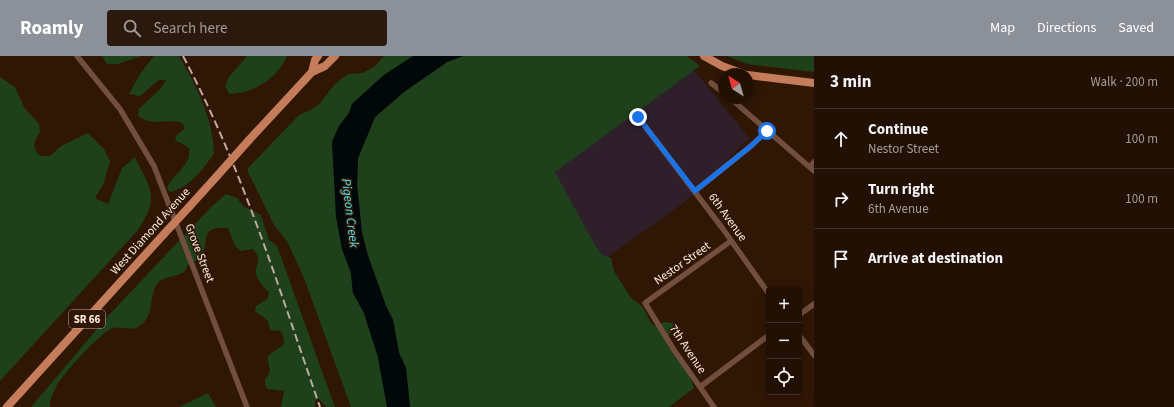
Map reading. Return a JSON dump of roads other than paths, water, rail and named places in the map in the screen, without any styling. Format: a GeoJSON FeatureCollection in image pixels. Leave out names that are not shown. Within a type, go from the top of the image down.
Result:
{"type":"FeatureCollection","features":[{"type":"Feature","properties":{"kind":"main road","name":"West Diamond Avenue"},"geometry":{"type":"LineString","coordinates":[[312,72],[314,60],[318,56]]}},
{"type":"Feature","properties":{"kind":"main road","name":"West Diamond Avenue"},"geometry":{"type":"LineString","coordinates":[[8,405],[312,72],[325,66],[335,56]]}},
{"type":"Feature","properties":{"kind":"main road"},"geometry":{"type":"LineString","coordinates":[[704,56],[728,68]]}},
{"type":"Feature","properties":{"kind":"main road"},"geometry":{"type":"LineString","coordinates":[[754,76],[782,81],[814,83]]}},
{"type":"Feature","properties":{"kind":"street","name":"Grove Street"},"geometry":{"type":"LineString","coordinates":[[77,56],[120,109],[154,166],[247,407]]}},
{"type":"Feature","properties":{"kind":"street"},"geometry":{"type":"LineString","coordinates":[[711,83],[718,88]]}},
{"type":"Feature","properties":{"kind":"street"},"geometry":{"type":"LineString","coordinates":[[737,104],[767,131],[813,167]]}},
{"type":"Feature","properties":{"kind":"street","name":"6th Avenue"},"geometry":{"type":"LineString","coordinates":[[638,117],[695,191],[766,290]]}},
{"type":"Feature","properties":{"kind":"street"},"geometry":{"type":"LineString","coordinates":[[695,191],[751,146],[767,131]]}},
{"type":"Feature","properties":{"kind":"street","name":"Nestor Street"},"geometry":{"type":"LineString","coordinates":[[644,303],[731,241]]}},
{"type":"Feature","properties":{"kind":"street","name":"7th Avenue"},"geometry":{"type":"LineString","coordinates":[[644,303],[674,350],[714,407]]}},
{"type":"Feature","properties":{"kind":"street"},"geometry":{"type":"LineString","coordinates":[[802,313],[814,304]]}},
{"type":"Feature","properties":{"kind":"street"},"geometry":{"type":"LineString","coordinates":[[700,387],[766,336]]}},
{"type":"Feature","properties":{"kind":"street"},"geometry":{"type":"LineString","coordinates":[[802,339],[814,355]]}},
{"type":"Feature","properties":{"kind":"water","name":"Pigeon Creek"},"geometry":{"type":"Polygon","coordinates":[[[413,56],[463,56],[447,62],[404,92],[375,117],[358,158],[357,185],[362,233],[368,256],[386,306],[393,320],[399,353],[406,368],[410,407],[387,407],[378,357],[364,313],[353,293],[351,273],[342,249],[336,217],[332,142],[339,126],[349,113],[352,104],[384,75],[413,56]]]}},
{"type":"Feature","properties":{"kind":"railway"},"geometry":{"type":"LineString","coordinates":[[183,56],[224,141],[274,273],[320,407]]}}]}
